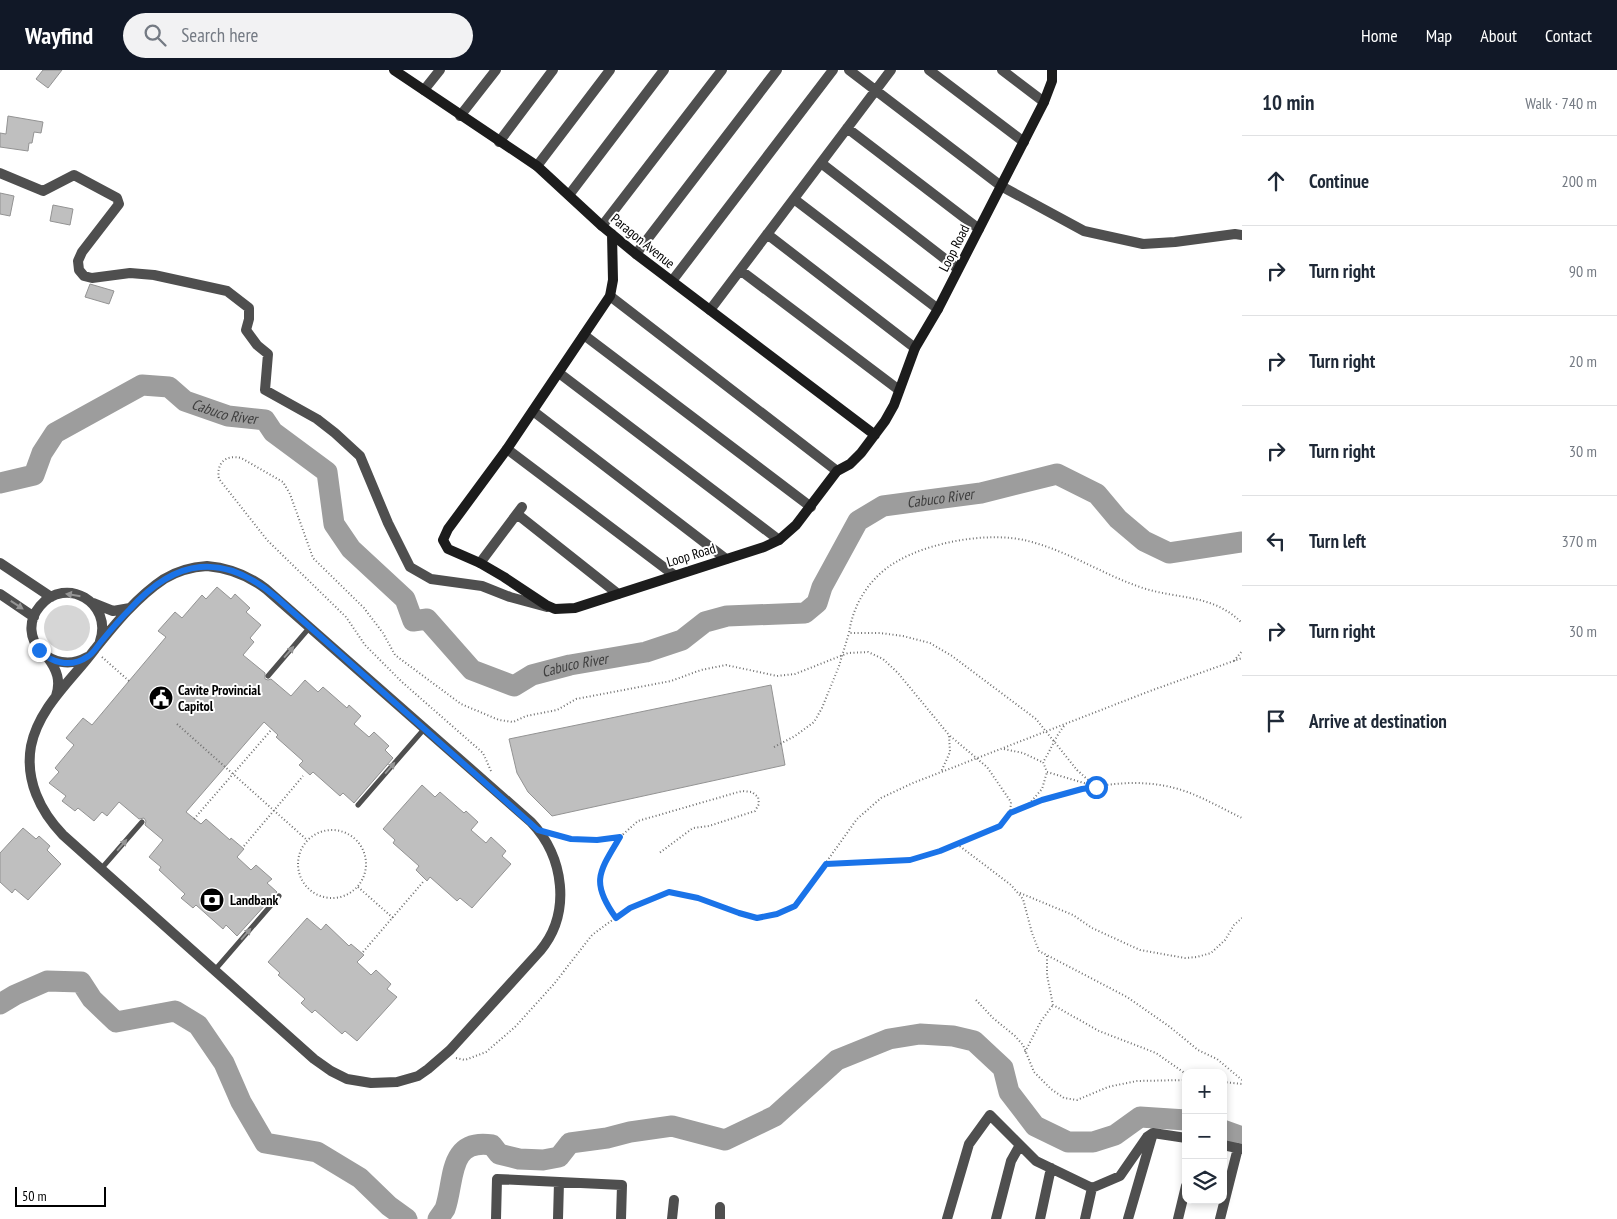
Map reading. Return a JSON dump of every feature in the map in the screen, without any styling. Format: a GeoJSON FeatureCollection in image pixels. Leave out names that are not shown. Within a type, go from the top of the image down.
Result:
{"type":"FeatureCollection","features":[{"type":"Feature","properties":{"kind":"street","name":"Paragon Avenue"},"geometry":{"type":"LineString","coordinates":[[394,70],[536,166],[636,254],[875,435]]}},
{"type":"Feature","properties":{"kind":"street"},"geometry":{"type":"LineString","coordinates":[[424,90],[440,70]]}},
{"type":"Feature","properties":{"kind":"street"},"geometry":{"type":"LineString","coordinates":[[460,116],[496,70]]}},
{"type":"Feature","properties":{"kind":"street"},"geometry":{"type":"LineString","coordinates":[[499,142],[553,70]]}},
{"type":"Feature","properties":{"kind":"street"},"geometry":{"type":"LineString","coordinates":[[536,166],[610,70]]}},
{"type":"Feature","properties":{"kind":"street"},"geometry":{"type":"LineString","coordinates":[[569,195],[664,70]]}},
{"type":"Feature","properties":{"kind":"street"},"geometry":{"type":"LineString","coordinates":[[602,226],[722,70]]}},
{"type":"Feature","properties":{"kind":"street"},"geometry":{"type":"LineString","coordinates":[[636,254],[777,70]]}},
{"type":"Feature","properties":{"kind":"street"},"geometry":{"type":"LineString","coordinates":[[672,282],[833,70]]}},
{"type":"Feature","properties":{"kind":"street"},"geometry":{"type":"LineString","coordinates":[[849,70],[1001,186],[1084,231],[1143,244],[1235,234],[1242,235]]}},
{"type":"Feature","properties":{"kind":"street"},"geometry":{"type":"LineString","coordinates":[[710,310],[891,70]]}},
{"type":"Feature","properties":{"kind":"street"},"geometry":{"type":"LineString","coordinates":[[929,70],[1024,142]]}},
{"type":"Feature","properties":{"kind":"street","name":"Loop Road"},"geometry":{"type":"LineString","coordinates":[[555,609],[575,608],[764,547],[779,540],[796,525],[837,471],[856,459],[890,413],[915,348],[938,309],[1044,102],[1052,81],[1052,70]]}},
{"type":"Feature","properties":{"kind":"street"},"geometry":{"type":"LineString","coordinates":[[1004,71],[1044,102]]}},
{"type":"Feature","properties":{"kind":"street"},"geometry":{"type":"LineString","coordinates":[[847,128],[979,229]]}},
{"type":"Feature","properties":{"kind":"street"},"geometry":{"type":"LineString","coordinates":[[820,163],[958,269]]}},
{"type":"Feature","properties":{"kind":"street"},"geometry":{"type":"LineString","coordinates":[[0,173],[43,191],[74,175],[117,198],[119,204],[82,252],[78,261],[79,270],[84,276],[92,278],[130,273],[154,274],[227,291],[249,308],[246,330],[257,345],[268,354],[265,390],[317,419],[360,456],[388,523],[410,567],[431,580],[482,586],[510,597],[555,609]]}},
{"type":"Feature","properties":{"kind":"street"},"geometry":{"type":"LineString","coordinates":[[794,199],[938,309]]}},
{"type":"Feature","properties":{"kind":"street"},"geometry":{"type":"LineString","coordinates":[[555,609],[480,563],[448,549],[443,537],[507,449],[610,296],[613,280],[612,234]]}},
{"type":"Feature","properties":{"kind":"street"},"geometry":{"type":"LineString","coordinates":[[767,234],[915,348]]}},
{"type":"Feature","properties":{"kind":"street"},"geometry":{"type":"LineString","coordinates":[[740,270],[899,390]]}},
{"type":"Feature","properties":{"kind":"street"},"geometry":{"type":"LineString","coordinates":[[610,296],[837,471]]}},
{"type":"Feature","properties":{"kind":"street"},"geometry":{"type":"LineString","coordinates":[[584,335],[811,507]]}},
{"type":"Feature","properties":{"kind":"street"},"geometry":{"type":"LineString","coordinates":[[559,373],[779,540]]}},
{"type":"Feature","properties":{"kind":"street"},"geometry":{"type":"LineString","coordinates":[[533,411],[726,559]]}},
{"type":"Feature","properties":{"kind":"street"},"geometry":{"type":"LineString","coordinates":[[507,449],[674,575]]}},
{"type":"Feature","properties":{"kind":"street"},"geometry":{"type":"LineString","coordinates":[[480,563],[520,511],[618,594]]}},
{"type":"Feature","properties":{"kind":"street"},"geometry":{"type":"LineString","coordinates":[[0,563],[51,597]]}},
{"type":"Feature","properties":{"kind":"street"},"geometry":{"type":"LineString","coordinates":[[53,700],[130,608],[153,587],[173,575],[194,567],[218,567],[240,573],[258,583],[425,728],[538,830],[550,848],[557,868],[560,888],[559,908],[553,931],[540,951],[444,1055],[428,1069],[408,1079],[397,1082],[371,1083],[348,1079],[331,1072],[314,1058],[214,971],[50,821],[34,790],[30,764],[31,746],[37,727],[57,692],[58,678],[56,669],[39,650],[34,639],[32,628],[34,617],[41,605],[51,597],[64,593],[85,597],[105,609],[113,611],[130,608]]}},
{"type":"Feature","properties":{"kind":"street"},"geometry":{"type":"LineString","coordinates":[[0,594],[34,617]]}},
{"type":"Feature","properties":{"kind":"street"},"geometry":{"type":"LineString","coordinates":[[48,658],[70,664],[82,660],[95,650],[102,636],[103,624],[99,612],[92,602]]}},
{"type":"Feature","properties":{"kind":"street"},"geometry":{"type":"LineString","coordinates":[[948,1219],[969,1144],[990,1116],[1036,1161],[1092,1188],[1120,1176],[1147,1137],[1153,1133],[1182,1137]]}},
{"type":"Feature","properties":{"kind":"street"},"geometry":{"type":"LineString","coordinates":[[1128,1219],[1153,1133]]}},
{"type":"Feature","properties":{"kind":"street"},"geometry":{"type":"LineString","coordinates":[[996,1219],[1011,1161],[1020,1145]]}},
{"type":"Feature","properties":{"kind":"street"},"geometry":{"type":"LineString","coordinates":[[1220,1219],[1240,1148],[1227,1146]]}},
{"type":"Feature","properties":{"kind":"street"},"geometry":{"type":"LineString","coordinates":[[1040,1219],[1051,1168]]}},
{"type":"Feature","properties":{"kind":"street"},"geometry":{"type":"LineString","coordinates":[[496,1219],[497,1179],[622,1185],[620,1219]]}},
{"type":"Feature","properties":{"kind":"street"},"geometry":{"type":"LineString","coordinates":[[558,1219],[559,1182]]}},
{"type":"Feature","properties":{"kind":"street"},"geometry":{"type":"LineString","coordinates":[[1085,1219],[1092,1188]]}},
{"type":"Feature","properties":{"kind":"street"},"geometry":{"type":"LineString","coordinates":[[672,1219],[674,1200]]}},
{"type":"Feature","properties":{"kind":"street"},"geometry":{"type":"LineString","coordinates":[[1178,1219],[1182,1202]]}},
{"type":"Feature","properties":{"kind":"street"},"geometry":{"type":"LineString","coordinates":[[720,1207],[720,1219]]}},
{"type":"Feature","properties":{"kind":"lane"},"geometry":{"type":"LineString","coordinates":[[268,676],[310,628]]}},
{"type":"Feature","properties":{"kind":"lane"},"geometry":{"type":"LineString","coordinates":[[358,805],[425,728]]}},
{"type":"Feature","properties":{"kind":"lane"},"geometry":{"type":"LineString","coordinates":[[101,869],[142,822]]}},
{"type":"Feature","properties":{"kind":"lane"},"geometry":{"type":"LineString","coordinates":[[214,971],[279,896]]}},
{"type":"Feature","properties":{"kind":"path"},"geometry":{"type":"LineString","coordinates":[[491,771],[483,753],[373,654],[346,616],[268,540],[219,479],[219,466],[224,459],[235,456],[241,458],[283,482],[290,494],[313,558],[364,608],[383,633],[395,655],[461,704],[500,720],[513,722],[526,716],[557,710],[576,699],[672,681],[701,670],[726,665],[777,676],[795,674],[848,653],[868,652],[883,659],[898,673],[949,735],[987,767],[1011,802],[1010,813]]}},
{"type":"Feature","properties":{"kind":"path"},"geometry":{"type":"LineString","coordinates":[[774,747],[796,736],[814,722],[822,708],[842,655],[856,606],[865,591],[895,562],[943,544],[986,537],[1025,540],[1046,545],[1150,591],[1207,601],[1221,606],[1242,623]]}},
{"type":"Feature","properties":{"kind":"path"},"geometry":{"type":"LineString","coordinates":[[849,632],[904,636],[930,643],[952,656],[1036,719],[1077,770],[1096,787]]}},
{"type":"Feature","properties":{"kind":"path"},"geometry":{"type":"LineString","coordinates":[[95,650],[129,681]]}},
{"type":"Feature","properties":{"kind":"path"},"geometry":{"type":"LineString","coordinates":[[1234,661],[1242,651]]}},
{"type":"Feature","properties":{"kind":"path"},"geometry":{"type":"LineString","coordinates":[[444,1055],[465,1060],[486,1052],[515,1027],[535,1005],[592,935],[630,908],[669,892],[698,898],[757,918],[777,914],[795,906],[857,819],[881,798],[912,783],[976,758],[1242,658]]}},
{"type":"Feature","properties":{"kind":"path"},"geometry":{"type":"LineString","coordinates":[[177,724],[307,840]]}},
{"type":"Feature","properties":{"kind":"path"},"geometry":{"type":"LineString","coordinates":[[1043,762],[1054,740],[1065,724]]}},
{"type":"Feature","properties":{"kind":"path"},"geometry":{"type":"LineString","coordinates":[[194,819],[272,729]]}},
{"type":"Feature","properties":{"kind":"path"},"geometry":{"type":"LineString","coordinates":[[940,772],[950,752],[949,735]]}},
{"type":"Feature","properties":{"kind":"path"},"geometry":{"type":"LineString","coordinates":[[1002,748],[1023,753],[1043,762],[1047,772],[1046,782],[1027,806]]}},
{"type":"Feature","properties":{"kind":"path"},"geometry":{"type":"LineString","coordinates":[[1047,772],[1096,787]]}},
{"type":"Feature","properties":{"kind":"path"},"geometry":{"type":"LineString","coordinates":[[244,846],[303,776]]}},
{"type":"Feature","properties":{"kind":"path"},"geometry":{"type":"LineString","coordinates":[[826,864],[910,860],[940,851],[1000,826],[1010,813],[1027,806],[1082,789],[1122,783],[1158,785],[1189,792],[1242,818]]}},
{"type":"Feature","properties":{"kind":"path"},"geometry":{"type":"LineString","coordinates":[[616,918],[604,901],[599,887],[601,876],[606,860],[620,837],[638,821],[742,791],[752,792],[758,797],[759,804],[755,810],[709,826],[693,828],[658,854]]}},
{"type":"Feature","properties":{"kind":"path"},"geometry":{"type":"LineString","coordinates":[[203,809],[207,813]]}},
{"type":"Feature","properties":{"kind":"path"},"geometry":{"type":"LineString","coordinates":[[328,829],[340,830],[350,834],[359,842],[365,852],[367,864],[365,876],[358,886],[345,895],[329,898],[319,896],[309,890],[300,876],[298,860],[301,849],[307,840],[316,833],[328,829]]}},
{"type":"Feature","properties":{"kind":"path"},"geometry":{"type":"LineString","coordinates":[[538,830],[571,839],[597,840],[620,837]]}},
{"type":"Feature","properties":{"kind":"path"},"geometry":{"type":"LineString","coordinates":[[957,844],[1018,892],[1023,899],[1039,951],[1126,997],[1170,1027],[1198,1050],[1218,1060],[1242,1080]]}},
{"type":"Feature","properties":{"kind":"path"},"geometry":{"type":"LineString","coordinates":[[363,952],[423,882]]}},
{"type":"Feature","properties":{"kind":"path"},"geometry":{"type":"LineString","coordinates":[[358,886],[393,918]]}},
{"type":"Feature","properties":{"kind":"path"},"geometry":{"type":"LineString","coordinates":[[1018,892],[1067,912],[1092,928],[1140,950],[1185,958],[1197,957],[1211,952],[1225,940],[1234,925],[1242,918]]}},
{"type":"Feature","properties":{"kind":"path"},"geometry":{"type":"LineString","coordinates":[[1025,1052],[1041,1021],[1053,1005],[1047,975],[1047,955]]}},
{"type":"Feature","properties":{"kind":"path"},"geometry":{"type":"LineString","coordinates":[[976,1000],[993,1018],[1015,1036],[1023,1045],[1034,1072],[1051,1090],[1064,1098],[1077,1100],[1108,1087],[1137,1081],[1182,1080]]}},
{"type":"Feature","properties":{"kind":"path"},"geometry":{"type":"LineString","coordinates":[[1053,1005],[1099,1031],[1156,1053],[1182,1071]]}},
{"type":"Feature","properties":{"kind":"path"},"geometry":{"type":"LineString","coordinates":[[1227,1082],[1242,1084]]}},
{"type":"Feature","properties":{"kind":"shaded area"},"geometry":{"type":"Polygon","coordinates":[[[67,605],[80,609],[86,615],[90,628],[86,641],[80,647],[67,651],[54,647],[48,641],[44,628],[48,615],[54,609],[67,605]]]}},
{"type":"Feature","properties":{"kind":"building"},"geometry":{"type":"Polygon","coordinates":[[[43,70],[62,70],[48,88],[36,79],[43,70]]]}},
{"type":"Feature","properties":{"kind":"building"},"geometry":{"type":"Polygon","coordinates":[[[8,116],[43,122],[41,133],[34,132],[28,151],[0,147],[0,133],[6,134],[8,116]]]}},
{"type":"Feature","properties":{"kind":"building"},"geometry":{"type":"Polygon","coordinates":[[[0,193],[14,196],[10,216],[0,214],[0,193]]]}},
{"type":"Feature","properties":{"kind":"building"},"geometry":{"type":"Polygon","coordinates":[[[53,205],[73,209],[70,225],[50,221],[53,205]]]}},
{"type":"Feature","properties":{"kind":"building"},"geometry":{"type":"Polygon","coordinates":[[[90,284],[114,291],[109,304],[85,297],[90,284]]]}},
{"type":"Feature","properties":{"kind":"building"},"geometry":{"type":"Polygon","coordinates":[[[217,587],[231,599],[235,594],[250,608],[246,612],[261,625],[250,638],[254,642],[243,655],[265,673],[265,679],[271,679],[291,696],[305,680],[318,692],[323,687],[347,708],[349,705],[361,716],[354,724],[369,737],[374,732],[389,746],[385,750],[393,758],[354,803],[343,793],[340,796],[313,772],[310,775],[299,765],[303,761],[276,737],[278,735],[264,722],[186,812],[201,824],[206,819],[230,840],[231,838],[244,849],[237,857],[251,870],[256,865],[272,879],[267,883],[277,892],[237,936],[226,925],[223,929],[196,905],[193,908],[181,898],[185,894],[159,870],[161,867],[149,857],[163,840],[145,825],[146,821],[144,818],[139,819],[119,802],[107,816],[102,812],[94,821],[78,808],[75,811],[62,801],[66,796],[49,783],[59,772],[55,768],[74,745],[66,738],[83,718],[92,725],[166,637],[158,631],[175,612],[182,618],[202,595],[206,599],[217,587]]]}},
{"type":"Feature","properties":{"kind":"building"},"geometry":{"type":"Polygon","coordinates":[[[771,685],[785,765],[552,816],[528,792],[517,773],[509,739],[771,685]]]}},
{"type":"Feature","properties":{"kind":"building"},"geometry":{"type":"Polygon","coordinates":[[[422,785],[435,797],[440,792],[464,813],[466,811],[478,822],[471,830],[486,843],[491,837],[506,851],[502,856],[511,864],[472,908],[460,898],[457,901],[430,877],[427,881],[416,870],[419,866],[393,843],[395,840],[383,829],[422,785]]]}},
{"type":"Feature","properties":{"kind":"building"},"geometry":{"type":"Polygon","coordinates":[[[23,828],[36,839],[39,836],[50,846],[47,850],[61,864],[28,900],[15,889],[12,893],[0,882],[0,853],[23,828]]]}},
{"type":"Feature","properties":{"kind":"building"},"geometry":{"type":"Polygon","coordinates":[[[307,918],[321,930],[326,924],[349,946],[351,944],[364,955],[357,962],[371,975],[376,970],[391,984],[387,989],[397,997],[357,1041],[345,1031],[342,1034],[315,1010],[312,1013],[301,1003],[305,999],[278,975],[280,973],[268,962],[307,918]]]}},
{"type":"Feature","properties":{"kind":"waterway","name":"Cabuco River"},"geometry":{"type":"LineString","coordinates":[[0,483],[34,475],[42,453],[55,433],[142,385],[169,387],[185,401],[228,416],[265,420],[273,432],[327,472],[334,524],[351,549],[405,599],[413,621],[427,619],[472,670],[514,686],[532,675],[570,665],[646,652],[682,640],[705,622],[727,616],[805,613],[817,603],[822,587],[858,521],[883,506],[981,493],[1057,474],[1097,494],[1118,519],[1144,541],[1169,553],[1242,542]]}},
{"type":"Feature","properties":{"kind":"waterway"},"geometry":{"type":"LineString","coordinates":[[0,1004],[47,981],[81,982],[92,999],[116,1022],[175,1011],[198,1025],[224,1063],[241,1102],[265,1143],[317,1152],[360,1178],[389,1206],[407,1219]]}},
{"type":"Feature","properties":{"kind":"waterway"},"geometry":{"type":"LineString","coordinates":[[438,1219],[445,1209],[455,1164],[467,1148],[477,1145],[492,1145],[499,1154],[519,1159],[543,1160],[559,1157],[570,1143],[672,1126],[725,1140],[775,1116],[837,1060],[889,1039],[920,1034],[953,1036],[974,1041],[1003,1068],[1009,1092],[1035,1126],[1068,1142],[1093,1142],[1115,1135],[1140,1117],[1182,1120]]}},
{"type":"Feature","properties":{"kind":"waterway"},"geometry":{"type":"LineString","coordinates":[[1227,1131],[1242,1137]]}},
{"type":"Feature","properties":{"kind":"place","name":"Cavite Provincial Capitol"},"geometry":{"type":"Point","coordinates":[161,698]}},
{"type":"Feature","properties":{"kind":"place","name":"Landbank"},"geometry":{"type":"Point","coordinates":[212,900]}},
{"type":"Feature","properties":{"kind":"route"},"geometry":{"type":"LineString","coordinates":[[39,650],[48,658],[58,662],[70,664],[82,660],[92,654],[130,608],[166,578],[194,567],[207,566],[230,569],[240,573],[258,583],[276,597],[538,830],[571,839],[597,840],[620,837],[606,860],[599,887],[604,901],[616,918],[630,908],[669,892],[698,898],[757,918],[777,914],[795,906],[826,864],[910,860],[940,851],[1000,826],[1010,813],[1042,800],[1096,787]]}}]}
